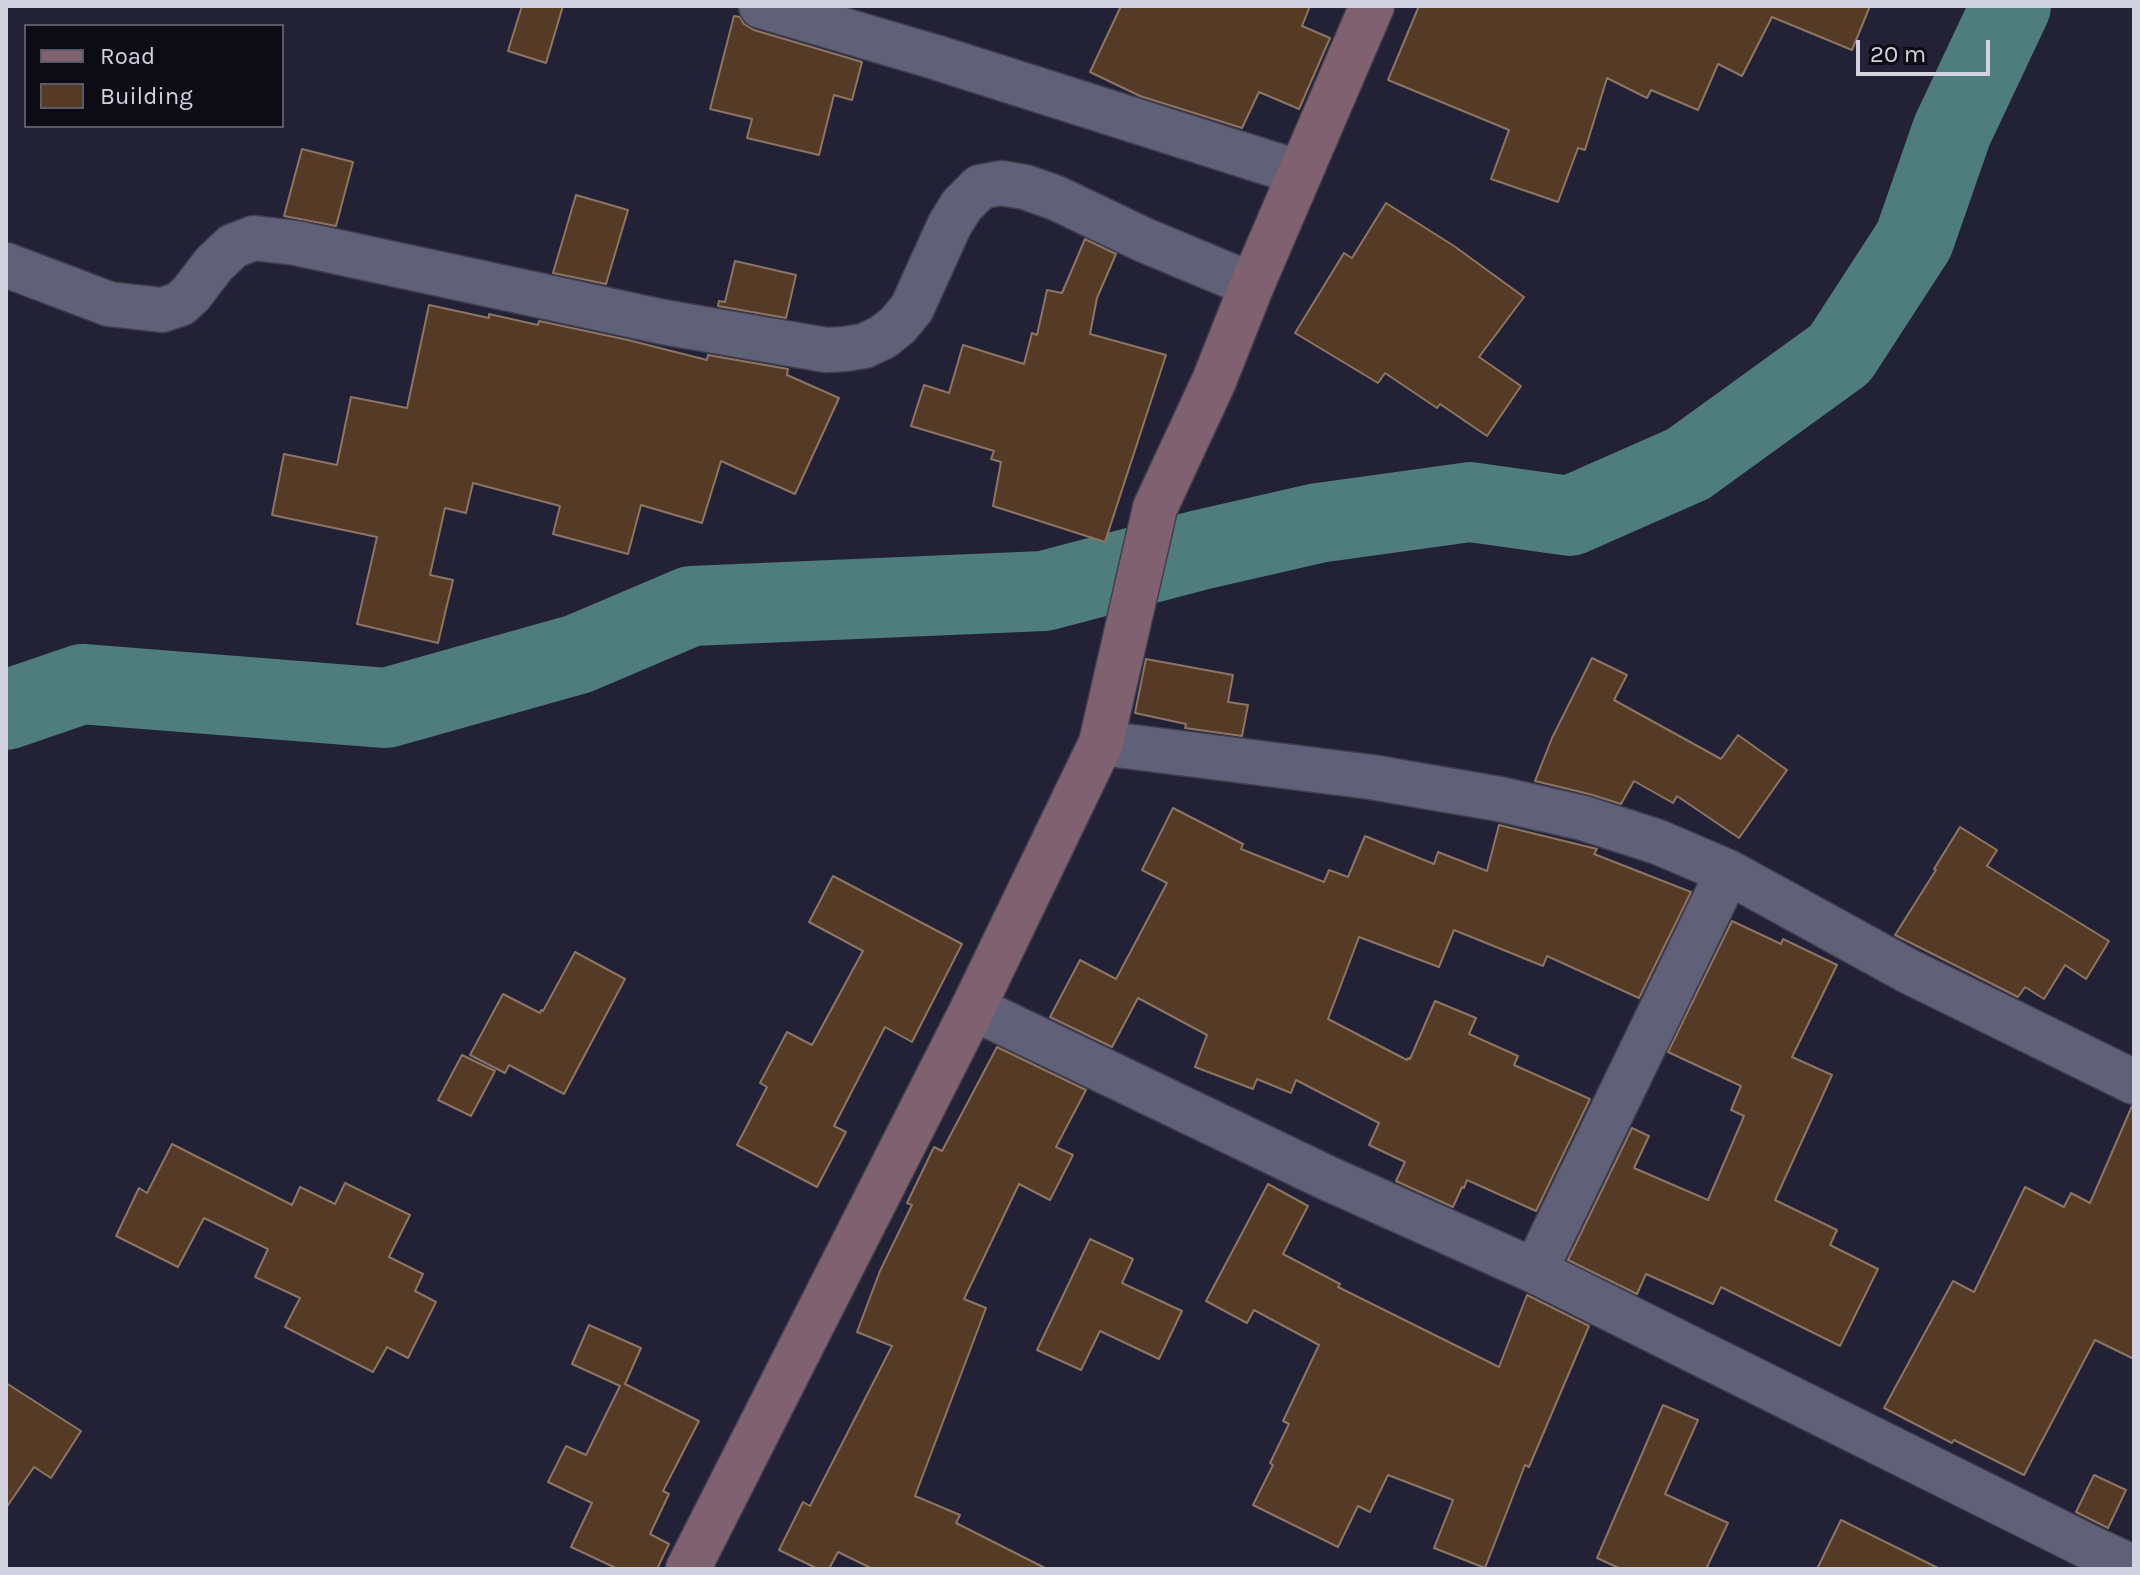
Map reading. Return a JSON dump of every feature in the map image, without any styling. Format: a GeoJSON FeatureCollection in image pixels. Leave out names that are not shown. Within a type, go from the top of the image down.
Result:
{"type":"FeatureCollection","features":[{"type":"Feature","properties":{"kind":"street"},"geometry":{"type":"LineString","coordinates":[[761,6],[935,57],[1300,173]]}},
{"type":"Feature","properties":{"kind":"street"},"geometry":{"type":"LineString","coordinates":[[688,1569],[973,1008],[1101,743],[1155,508],[1214,381],[1372,6]]}},
{"type":"Feature","properties":{"kind":"street"},"geometry":{"type":"LineString","coordinates":[[6,265],[109,304],[162,310],[180,304],[233,246],[254,238],[296,243],[663,322],[826,350],[845,349],[864,346],[898,325],[912,308],[950,224],[962,205],[980,187],[1001,183],[1025,187],[1056,198],[1144,240],[1252,285]]}},
{"type":"Feature","properties":{"kind":"street"},"geometry":{"type":"LineString","coordinates":[[1101,743],[1371,777],[1499,799],[1583,818],[1658,842],[1728,872],[1910,972],[2134,1082]]}},
{"type":"Feature","properties":{"kind":"street"},"geometry":{"type":"LineString","coordinates":[[1535,1271],[1728,872]]}},
{"type":"Feature","properties":{"kind":"street"},"geometry":{"type":"LineString","coordinates":[[973,1008],[1325,1177],[1535,1271],[2086,1559],[2134,1568]]}},
{"type":"Feature","properties":{"kind":"building"},"geometry":{"type":"Polygon","coordinates":[[[522,6],[563,6],[546,63],[508,51],[522,6]]]}},
{"type":"Feature","properties":{"kind":"building"},"geometry":{"type":"Polygon","coordinates":[[[1121,6],[1310,6],[1302,26],[1330,38],[1299,109],[1259,92],[1242,128],[1140,96],[1090,72],[1121,6]]]}},
{"type":"Feature","properties":{"kind":"building"},"geometry":{"type":"Polygon","coordinates":[[[1419,6],[1870,6],[1852,50],[1772,17],[1742,76],[1718,64],[1698,110],[1651,90],[1647,98],[1607,78],[1585,150],[1578,148],[1558,202],[1491,179],[1509,130],[1388,80],[1419,6]]]}},
{"type":"Feature","properties":{"kind":"building"},"geometry":{"type":"Polygon","coordinates":[[[734,16],[740,17],[744,24],[754,30],[862,62],[852,100],[834,95],[819,155],[747,138],[752,119],[710,109],[734,16]]]}},
{"type":"Feature","properties":{"kind":"building"},"geometry":{"type":"Polygon","coordinates":[[[302,149],[353,162],[336,226],[284,216],[302,149]]]}},
{"type":"Feature","properties":{"kind":"building"},"geometry":{"type":"Polygon","coordinates":[[[576,195],[628,210],[606,284],[553,273],[576,195]]]}},
{"type":"Feature","properties":{"kind":"building"},"geometry":{"type":"Polygon","coordinates":[[[1386,203],[1454,246],[1524,297],[1479,357],[1521,386],[1487,436],[1440,404],[1437,408],[1385,373],[1378,383],[1295,333],[1344,253],[1352,258],[1386,203]]]}},
{"type":"Feature","properties":{"kind":"building"},"geometry":{"type":"Polygon","coordinates":[[[1085,239],[1116,254],[1097,298],[1090,334],[1166,355],[1105,542],[993,506],[1001,462],[991,459],[994,451],[911,426],[924,385],[949,393],[963,345],[1024,364],[1032,333],[1037,335],[1047,290],[1062,293],[1085,239]]]}},
{"type":"Feature","properties":{"kind":"building"},"geometry":{"type":"Polygon","coordinates":[[[735,261],[796,275],[786,318],[718,306],[719,301],[725,302],[735,261]]]}},
{"type":"Feature","properties":{"kind":"building"},"geometry":{"type":"Polygon","coordinates":[[[429,305],[489,318],[489,314],[538,325],[539,321],[707,360],[708,355],[788,369],[787,375],[839,398],[795,494],[721,461],[702,523],[641,505],[628,554],[553,534],[560,506],[473,483],[466,513],[445,508],[430,575],[453,580],[438,643],[357,624],[377,537],[272,515],[284,454],[337,465],[351,397],[407,408],[429,305]]]}},
{"type":"Feature","properties":{"kind":"building"},"geometry":{"type":"Polygon","coordinates":[[[1592,658],[1627,675],[1614,700],[1721,759],[1738,735],[1787,770],[1739,838],[1677,796],[1673,803],[1634,781],[1621,804],[1535,781],[1552,738],[1592,658]]]}},
{"type":"Feature","properties":{"kind":"building"},"geometry":{"type":"Polygon","coordinates":[[[1146,659],[1233,675],[1228,702],[1248,705],[1242,736],[1185,728],[1186,724],[1135,713],[1146,659]]]}},
{"type":"Feature","properties":{"kind":"building"},"geometry":{"type":"Polygon","coordinates":[[[1173,808],[1243,844],[1241,849],[1324,882],[1329,870],[1348,877],[1365,836],[1434,864],[1438,852],[1487,871],[1499,825],[1597,849],[1594,854],[1691,892],[1639,998],[1547,956],[1543,966],[1454,930],[1439,967],[1359,937],[1328,1019],[1407,1060],[1435,1001],[1476,1018],[1469,1034],[1518,1056],[1514,1065],[1590,1099],[1536,1211],[1467,1180],[1453,1207],[1396,1181],[1405,1162],[1369,1145],[1379,1123],[1296,1080],[1291,1093],[1257,1079],[1253,1089],[1195,1067],[1207,1035],[1138,998],[1112,1047],[1050,1017],[1080,960],[1116,979],[1167,883],[1142,870],[1173,808]]]}},
{"type":"Feature","properties":{"kind":"building"},"geometry":{"type":"Polygon","coordinates":[[[1960,827],[1997,850],[1987,866],[2109,941],[2086,979],[2065,965],[2044,999],[2025,987],[2018,997],[1895,935],[1960,827]]]}},
{"type":"Feature","properties":{"kind":"building"},"geometry":{"type":"Polygon","coordinates":[[[833,876],[962,944],[912,1042],[885,1027],[834,1126],[846,1132],[817,1187],[737,1145],[767,1087],[760,1083],[787,1032],[812,1045],[863,951],[809,922],[833,876]]]}},
{"type":"Feature","properties":{"kind":"building"},"geometry":{"type":"Polygon","coordinates":[[[1732,921],[1781,944],[1783,939],[1837,965],[1792,1057],[1832,1075],[1775,1200],[1837,1230],[1830,1245],[1878,1269],[1840,1346],[1721,1287],[1713,1304],[1646,1274],[1637,1294],[1568,1260],[1632,1128],[1649,1136],[1634,1168],[1708,1200],[1744,1116],[1731,1110],[1741,1086],[1668,1052],[1732,921]]]}},
{"type":"Feature","properties":{"kind":"building"},"geometry":{"type":"Polygon","coordinates":[[[575,952],[625,979],[564,1094],[509,1065],[505,1073],[470,1055],[503,994],[540,1013],[575,952]]]}},
{"type":"Feature","properties":{"kind":"building"},"geometry":{"type":"Polygon","coordinates":[[[997,1047],[1086,1090],[1056,1147],[1073,1155],[1050,1200],[1019,1184],[964,1299],[986,1308],[915,1496],[960,1515],[956,1523],[1047,1569],[873,1569],[838,1552],[829,1569],[818,1569],[779,1550],[803,1502],[810,1506],[892,1346],[857,1332],[880,1271],[912,1205],[907,1203],[934,1147],[942,1151],[997,1047]]]}},
{"type":"Feature","properties":{"kind":"building"},"geometry":{"type":"Polygon","coordinates":[[[462,1055],[495,1071],[471,1116],[438,1100],[462,1055]]]}},
{"type":"Feature","properties":{"kind":"building"},"geometry":{"type":"Polygon","coordinates":[[[2132,1106],[2134,1359],[2095,1340],[2024,1475],[1884,1408],[1953,1281],[1974,1292],[2025,1187],[2064,1207],[2071,1193],[2090,1203],[2132,1106]]]}},
{"type":"Feature","properties":{"kind":"building"},"geometry":{"type":"Polygon","coordinates":[[[172,1144],[292,1205],[300,1187],[335,1204],[345,1183],[410,1215],[389,1257],[423,1274],[415,1291],[436,1302],[408,1358],[387,1347],[373,1372],[285,1327],[300,1298],[255,1277],[268,1249],[204,1218],[178,1267],[116,1236],[139,1188],[147,1193],[172,1144]]]}},
{"type":"Feature","properties":{"kind":"building"},"geometry":{"type":"Polygon","coordinates":[[[1268,1184],[1308,1206],[1283,1254],[1340,1284],[1338,1287],[1499,1367],[1527,1295],[1589,1326],[1529,1467],[1525,1465],[1485,1568],[1434,1548],[1453,1500],[1388,1475],[1370,1512],[1358,1506],[1338,1547],[1253,1505],[1289,1424],[1283,1421],[1319,1345],[1254,1310],[1247,1323],[1206,1301],[1268,1184]]]}},
{"type":"Feature","properties":{"kind":"building"},"geometry":{"type":"Polygon","coordinates":[[[1090,1239],[1133,1259],[1122,1283],[1182,1311],[1159,1359],[1100,1331],[1081,1370],[1037,1350],[1090,1239]]]}},
{"type":"Feature","properties":{"kind":"building"},"geometry":{"type":"Polygon","coordinates":[[[589,1325],[641,1348],[625,1384],[699,1421],[663,1491],[669,1494],[650,1534],[669,1544],[657,1569],[618,1569],[571,1547],[592,1503],[548,1482],[566,1446],[586,1455],[620,1386],[572,1364],[589,1325]]]}},
{"type":"Feature","properties":{"kind":"building"},"geometry":{"type":"Polygon","coordinates":[[[6,1383],[81,1431],[51,1478],[34,1467],[6,1508],[6,1383]]]}},
{"type":"Feature","properties":{"kind":"building"},"geometry":{"type":"Polygon","coordinates":[[[1663,1405],[1698,1420],[1665,1494],[1728,1523],[1706,1569],[1621,1569],[1597,1558],[1663,1405]]]}},
{"type":"Feature","properties":{"kind":"building"},"geometry":{"type":"Polygon","coordinates":[[[2094,1475],[2126,1490],[2108,1528],[2076,1512],[2094,1475]]]}},
{"type":"Feature","properties":{"kind":"building"},"geometry":{"type":"Polygon","coordinates":[[[1841,1520],[1940,1569],[1817,1569],[1841,1520]]]}},
{"type":"Feature","properties":{"kind":"waterway"},"geometry":{"type":"LineString","coordinates":[[6,710],[82,684],[386,708],[578,654],[691,606],[1044,591],[1318,523],[1470,502],[1570,516],[1688,464],[1840,354],[1914,240],[1952,131],[2011,6]]}}]}
